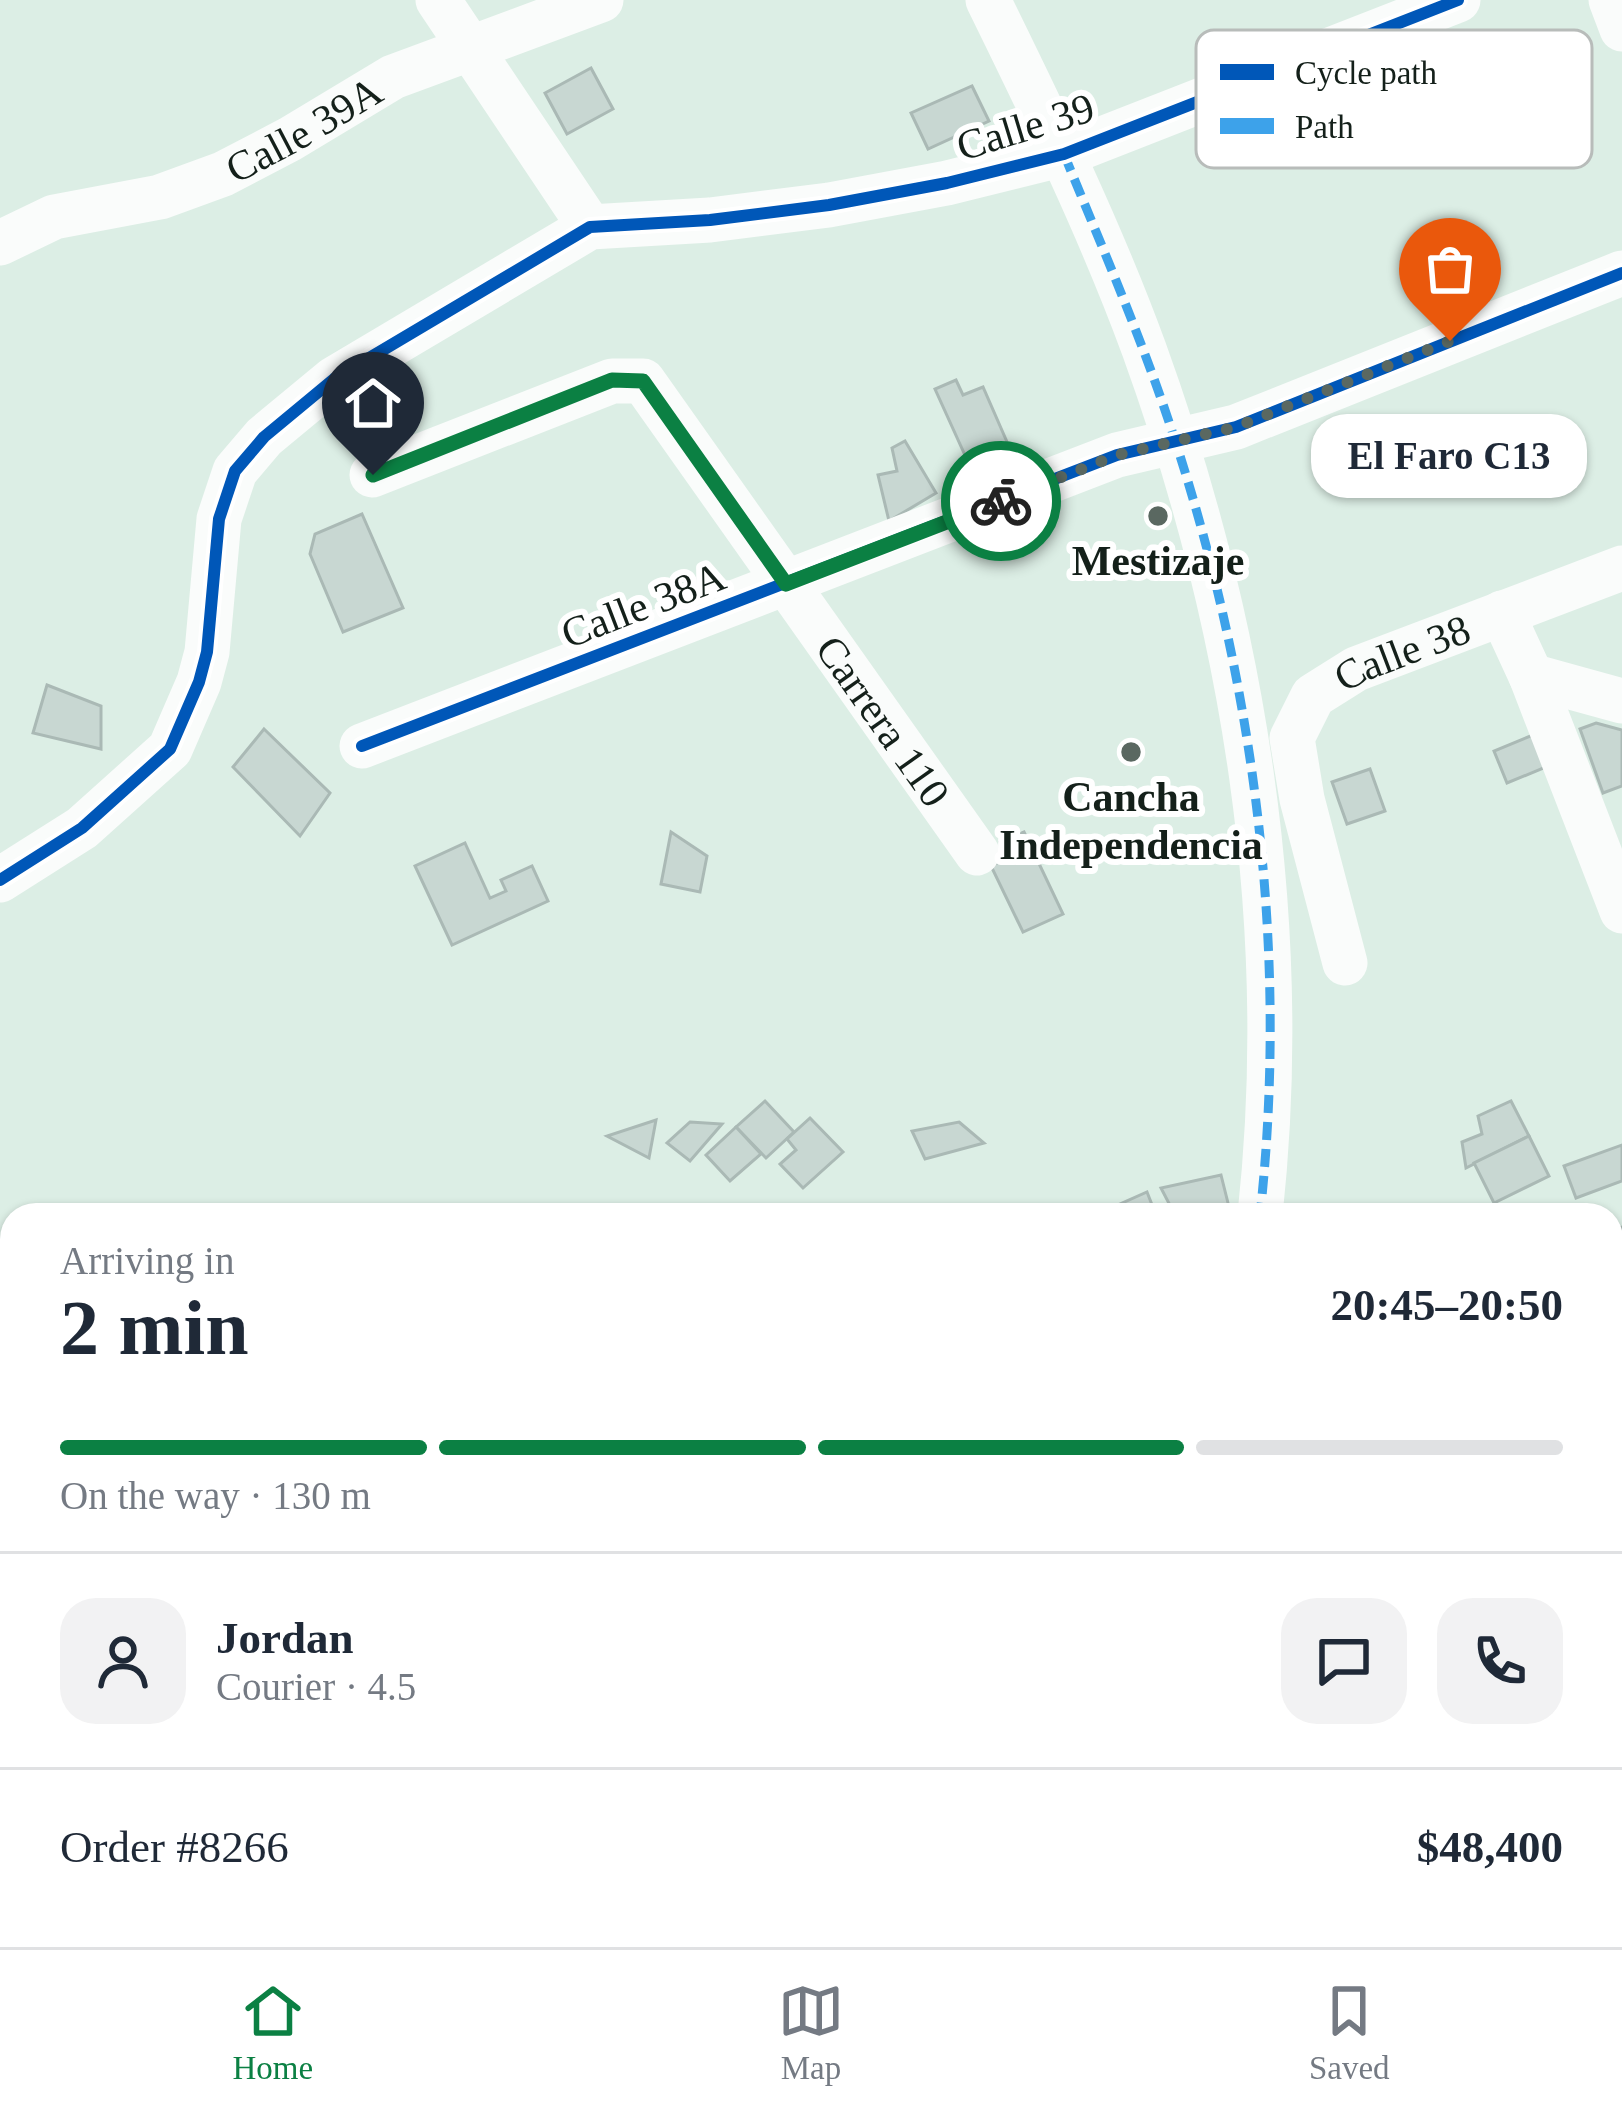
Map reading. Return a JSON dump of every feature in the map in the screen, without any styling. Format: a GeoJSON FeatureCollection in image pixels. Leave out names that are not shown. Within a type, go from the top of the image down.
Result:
{"type":"FeatureCollection","features":[{"type":"Feature","properties":{"kind":"street"},"geometry":{"type":"LineString","coordinates":[[0,880],[82,827],[170,749],[207,652],[219,519],[236,471],[264,437],[334,379],[590,227],[438,0]]}},
{"type":"Feature","properties":{"kind":"street","name":"Calle 39A"},"geometry":{"type":"LineString","coordinates":[[0,242],[54,217],[160,197],[223,174],[392,76],[601,0]]}},
{"type":"Feature","properties":{"kind":"street"},"geometry":{"type":"LineString","coordinates":[[988,0],[1064,154],[1143,345],[1224,612],[1256,800],[1271,953],[1261,1203]]}},
{"type":"Feature","properties":{"kind":"street","name":"Calle 39"},"geometry":{"type":"LineString","coordinates":[[1381,30],[1458,0]]}},
{"type":"Feature","properties":{"kind":"street"},"geometry":{"type":"LineString","coordinates":[[1611,0],[1622,29]]}},
{"type":"Feature","properties":{"kind":"street","name":"Calle 39"},"geometry":{"type":"LineString","coordinates":[[590,227],[829,206],[947,183],[1064,154],[1196,102]]}},
{"type":"Feature","properties":{"kind":"street","name":"Calle 38A"},"geometry":{"type":"LineString","coordinates":[[362,746],[1117,455],[1236,427],[1622,273]]}},
{"type":"Feature","properties":{"kind":"street","name":"Carrera 110"},"geometry":{"type":"LineString","coordinates":[[373,475],[612,380],[643,381],[977,853]]}},
{"type":"Feature","properties":{"kind":"street","name":"Calle 38"},"geometry":{"type":"LineString","coordinates":[[1345,963],[1302,800],[1292,738],[1312,696],[1356,668],[1622,568]]}},
{"type":"Feature","properties":{"kind":"street"},"geometry":{"type":"LineString","coordinates":[[1502,613],[1622,911]]}},
{"type":"Feature","properties":{"kind":"street"},"geometry":{"type":"LineString","coordinates":[[1531,676],[1622,701]]}},
{"type":"Feature","properties":{"kind":"building"},"geometry":{"type":"Polygon","coordinates":[[[591,68],[613,109],[567,134],[545,93],[591,68]]]}},
{"type":"Feature","properties":{"kind":"building"},"geometry":{"type":"Polygon","coordinates":[[[972,86],[989,121],[928,149],[911,113],[972,86]]]}},
{"type":"Feature","properties":{"kind":"building"},"geometry":{"type":"Polygon","coordinates":[[[956,380],[963,395],[983,387],[1014,458],[974,475],[935,389],[956,380]]]}},
{"type":"Feature","properties":{"kind":"building"},"geometry":{"type":"Polygon","coordinates":[[[905,441],[936,493],[889,521],[878,475],[897,471],[892,448],[905,441]]]}},
{"type":"Feature","properties":{"kind":"building"},"geometry":{"type":"Polygon","coordinates":[[[362,514],[403,608],[343,632],[310,554],[315,534],[362,514]]]}},
{"type":"Feature","properties":{"kind":"building"},"geometry":{"type":"Polygon","coordinates":[[[47,685],[101,706],[101,749],[33,733],[47,685]]]}},
{"type":"Feature","properties":{"kind":"building"},"geometry":{"type":"Polygon","coordinates":[[[1596,723],[1622,730],[1622,786],[1603,793],[1580,729],[1596,723]]]}},
{"type":"Feature","properties":{"kind":"building"},"geometry":{"type":"Polygon","coordinates":[[[264,729],[330,793],[300,836],[233,767],[264,729]]]}},
{"type":"Feature","properties":{"kind":"building"},"geometry":{"type":"Polygon","coordinates":[[[1533,735],[1546,767],[1507,783],[1494,751],[1533,735]]]}},
{"type":"Feature","properties":{"kind":"building"},"geometry":{"type":"Polygon","coordinates":[[[1370,769],[1385,811],[1347,824],[1332,782],[1370,769]]]}},
{"type":"Feature","properties":{"kind":"building"},"geometry":{"type":"Polygon","coordinates":[[[671,832],[707,856],[700,892],[661,884],[671,832]]]}},
{"type":"Feature","properties":{"kind":"building"},"geometry":{"type":"Polygon","coordinates":[[[1024,832],[1063,914],[1023,932],[991,866],[1008,858],[1000,842],[1024,832]]]}},
{"type":"Feature","properties":{"kind":"building"},"geometry":{"type":"Polygon","coordinates":[[[465,843],[490,898],[506,891],[501,880],[532,866],[548,901],[452,945],[415,866],[465,843]]]}},
{"type":"Feature","properties":{"kind":"building"},"geometry":{"type":"Polygon","coordinates":[[[765,1101],[794,1132],[766,1158],[736,1127],[765,1101]]]}},
{"type":"Feature","properties":{"kind":"building"},"geometry":{"type":"Polygon","coordinates":[[[1511,1101],[1529,1136],[1466,1168],[1462,1142],[1482,1134],[1478,1116],[1511,1101]]]}},
{"type":"Feature","properties":{"kind":"building"},"geometry":{"type":"Polygon","coordinates":[[[810,1118],[843,1152],[803,1188],[780,1164],[796,1150],[787,1139],[810,1118]]]}},
{"type":"Feature","properties":{"kind":"building"},"geometry":{"type":"Polygon","coordinates":[[[656,1120],[649,1158],[607,1136],[656,1120]]]}},
{"type":"Feature","properties":{"kind":"building"},"geometry":{"type":"Polygon","coordinates":[[[690,1122],[722,1124],[690,1161],[667,1143],[690,1122]]]}},
{"type":"Feature","properties":{"kind":"building"},"geometry":{"type":"Polygon","coordinates":[[[959,1122],[984,1143],[925,1159],[912,1131],[959,1122]]]}},
{"type":"Feature","properties":{"kind":"building"},"geometry":{"type":"Polygon","coordinates":[[[736,1127],[761,1154],[730,1181],[706,1155],[736,1127]]]}},
{"type":"Feature","properties":{"kind":"building"},"geometry":{"type":"Polygon","coordinates":[[[1529,1136],[1549,1176],[1494,1203],[1474,1163],[1529,1136]]]}},
{"type":"Feature","properties":{"kind":"building"},"geometry":{"type":"Polygon","coordinates":[[[1622,1145],[1622,1181],[1576,1198],[1564,1166],[1622,1145]]]}},
{"type":"Feature","properties":{"kind":"building"},"geometry":{"type":"Polygon","coordinates":[[[1221,1175],[1228,1203],[1169,1203],[1161,1188],[1221,1175]]]}},
{"type":"Feature","properties":{"kind":"building"},"geometry":{"type":"Polygon","coordinates":[[[1147,1192],[1151,1203],[1122,1203],[1147,1192]]]}},
{"type":"Feature","properties":{"kind":"marked path"},"geometry":{"type":"LineString","coordinates":[[1064,154],[1173,434],[1225,625],[1244,722],[1267,919],[1268,1116],[1261,1203]]}},
{"type":"Feature","properties":{"kind":"cycle path"},"geometry":{"type":"LineString","coordinates":[[1381,30],[1458,0]]}},
{"type":"Feature","properties":{"kind":"cycle path"},"geometry":{"type":"LineString","coordinates":[[0,880],[82,828],[170,749],[207,652],[219,519],[235,471],[264,437],[334,379],[590,227],[710,220],[947,183],[1064,154],[1196,102]]}},
{"type":"Feature","properties":{"kind":"cycle path"},"geometry":{"type":"LineString","coordinates":[[362,746],[1117,455],[1236,427],[1622,273]]}},
{"type":"Feature","properties":{"kind":"way so far"},"geometry":{"type":"LineString","coordinates":[[1001,501],[1117,455],[1236,427],[1450,341]]}},
{"type":"Feature","properties":{"kind":"place","name":"El Faro C13"},"geometry":{"type":"Point","coordinates":[1450,341]}},
{"type":"Feature","properties":{"kind":"place","name":"Mestizaje"},"geometry":{"type":"Point","coordinates":[1158,516]}},
{"type":"Feature","properties":{"kind":"place","name":"Cancha Independencia"},"geometry":{"type":"Point","coordinates":[1131,752]}},
{"type":"Feature","properties":{"kind":"route"},"geometry":{"type":"LineString","coordinates":[[373,475],[612,380],[643,381],[786,584],[1001,501]]}}]}
